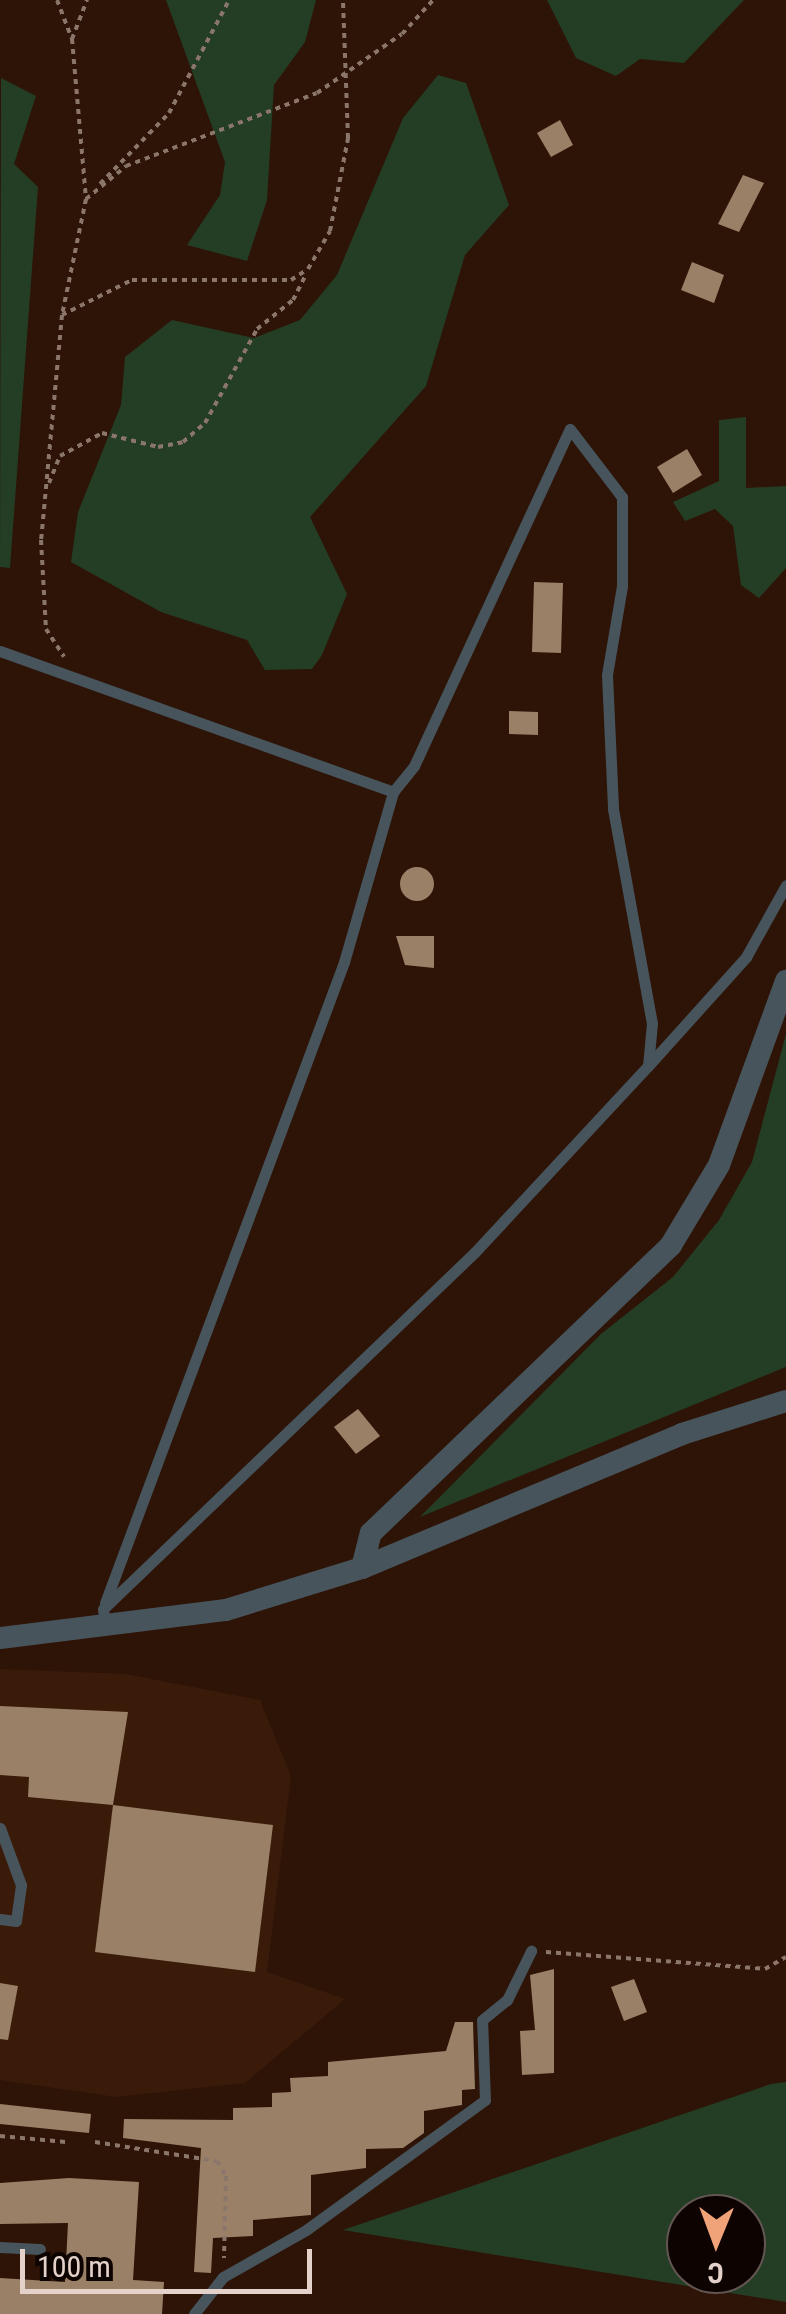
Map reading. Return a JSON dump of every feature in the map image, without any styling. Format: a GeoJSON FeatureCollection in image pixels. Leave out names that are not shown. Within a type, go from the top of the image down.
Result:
{"type":"FeatureCollection","features":[{"type":"Feature","properties":{"kind":"street"},"geometry":{"type":"LineString","coordinates":[[362,1568],[370,1532],[671,1245],[718,1165],[786,981]]}},
{"type":"Feature","properties":{"kind":"street"},"geometry":{"type":"LineString","coordinates":[[0,1638],[104,1618],[226,1610],[362,1568],[786,1401]]}},
{"type":"Feature","properties":{"kind":"lane"},"geometry":{"type":"LineString","coordinates":[[104,1618],[356,926],[393,792],[414,766],[570,428],[622,497],[622,586],[607,675],[614,809],[652,1023],[648,1066]]}},
{"type":"Feature","properties":{"kind":"lane"},"geometry":{"type":"LineString","coordinates":[[0,651],[393,792]]}},
{"type":"Feature","properties":{"kind":"lane"},"geometry":{"type":"LineString","coordinates":[[104,1618],[474,1252],[648,1066],[746,957],[786,885]]}},
{"type":"Feature","properties":{"kind":"lane"},"geometry":{"type":"LineString","coordinates":[[0,1828],[22,1884],[16,1921],[0,1919]]}},
{"type":"Feature","properties":{"kind":"lane"},"geometry":{"type":"LineString","coordinates":[[194,2314],[223,2278],[306,2230],[484,2100],[482,2020],[507,2000],[532,1951]]}},
{"type":"Feature","properties":{"kind":"lane"},"geometry":{"type":"LineString","coordinates":[[0,2247],[40,2249]]}},
{"type":"Feature","properties":{"kind":"path"},"geometry":{"type":"LineString","coordinates":[[57,0],[72,39],[86,198],[62,316],[39,586],[46,629],[78,678]]}},
{"type":"Feature","properties":{"kind":"path"},"geometry":{"type":"LineString","coordinates":[[72,39],[87,0]]}},
{"type":"Feature","properties":{"kind":"path"},"geometry":{"type":"LineString","coordinates":[[86,198],[169,113],[229,0]]}},
{"type":"Feature","properties":{"kind":"path"},"geometry":{"type":"LineString","coordinates":[[46,489],[60,456],[102,433],[158,447],[183,442],[205,423],[256,328],[293,300],[330,232],[348,138],[342,0]]}},
{"type":"Feature","properties":{"kind":"path"},"geometry":{"type":"LineString","coordinates":[[86,198],[126,166],[348,74],[432,0]]}},
{"type":"Feature","properties":{"kind":"path"},"geometry":{"type":"LineString","coordinates":[[62,316],[132,280],[291,280],[308,269]]}},
{"type":"Feature","properties":{"kind":"path"},"geometry":{"type":"LineString","coordinates":[[532,1951],[765,1968],[786,1958]]}},
{"type":"Feature","properties":{"kind":"path"},"geometry":{"type":"LineString","coordinates":[[0,2136],[66,2142]]}},
{"type":"Feature","properties":{"kind":"path"},"geometry":{"type":"LineString","coordinates":[[95,2142],[217,2161],[226,2176],[223,2278]]}},
{"type":"Feature","properties":{"kind":"shaded area"},"geometry":{"type":"Polygon","coordinates":[[[0,1669],[126,1674],[260,1700],[291,1776],[267,1972],[345,1999],[245,2083],[116,2097],[0,2080],[0,1669]]]}},
{"type":"Feature","properties":{"kind":"green space"},"geometry":{"type":"Polygon","coordinates":[[[166,0],[316,0],[305,42],[274,85],[267,200],[247,261],[187,245],[220,195],[225,162],[166,0]]]}},
{"type":"Feature","properties":{"kind":"green space"},"geometry":{"type":"Polygon","coordinates":[[[547,0],[744,0],[684,63],[640,59],[616,76],[576,58],[547,0]]]}},
{"type":"Feature","properties":{"kind":"green space"},"geometry":{"type":"Polygon","coordinates":[[[438,75],[466,83],[509,205],[465,255],[426,386],[310,517],[347,594],[322,655],[312,669],[265,670],[247,640],[161,612],[71,562],[78,512],[121,405],[125,357],[172,320],[254,338],[300,320],[337,275],[403,118],[438,75]]]}},
{"type":"Feature","properties":{"kind":"green space"},"geometry":{"type":"Polygon","coordinates":[[[1,78],[36,96],[14,164],[38,187],[10,568],[0,567],[1,78]]]}},
{"type":"Feature","properties":{"kind":"green space"},"geometry":{"type":"Polygon","coordinates":[[[746,417],[746,488],[786,486],[786,568],[759,598],[741,585],[733,526],[715,509],[685,521],[673,502],[719,481],[719,420],[746,417]]]}},
{"type":"Feature","properties":{"kind":"green space"},"geometry":{"type":"Polygon","coordinates":[[[786,1034],[786,1367],[420,1517],[601,1334],[673,1277],[719,1220],[752,1162],[786,1034]]]}},
{"type":"Feature","properties":{"kind":"green space"},"geometry":{"type":"Polygon","coordinates":[[[786,2082],[786,2302],[737,2294],[766,2294],[766,2194],[666,2194],[666,2282],[343,2230],[786,2082]]]}},
{"type":"Feature","properties":{"kind":"building"},"geometry":{"type":"Polygon","coordinates":[[[560,120],[573,145],[551,157],[537,133],[560,120]]]}},
{"type":"Feature","properties":{"kind":"building"},"geometry":{"type":"Polygon","coordinates":[[[743,175],[764,183],[739,232],[718,224],[743,175]]]}},
{"type":"Feature","properties":{"kind":"building"},"geometry":{"type":"Polygon","coordinates":[[[692,262],[724,275],[714,303],[681,290],[692,262]]]}},
{"type":"Feature","properties":{"kind":"building"},"geometry":{"type":"Polygon","coordinates":[[[687,449],[702,475],[673,493],[657,467],[687,449]]]}},
{"type":"Feature","properties":{"kind":"building"},"geometry":{"type":"Polygon","coordinates":[[[534,582],[563,583],[561,653],[532,652],[534,582]]]}},
{"type":"Feature","properties":{"kind":"building"},"geometry":{"type":"Polygon","coordinates":[[[509,711],[538,712],[538,735],[509,734],[509,711]]]}},
{"type":"Feature","properties":{"kind":"building"},"geometry":{"type":"Polygon","coordinates":[[[417,867],[429,872],[434,884],[429,896],[417,901],[405,896],[400,884],[405,872],[417,867]]]}},
{"type":"Feature","properties":{"kind":"building"},"geometry":{"type":"Polygon","coordinates":[[[396,936],[434,936],[434,968],[405,965],[396,936]]]}},
{"type":"Feature","properties":{"kind":"building"},"geometry":{"type":"Polygon","coordinates":[[[358,1409],[380,1436],[356,1454],[334,1427],[358,1409]]]}},
{"type":"Feature","properties":{"kind":"building"},"geometry":{"type":"Polygon","coordinates":[[[0,1706],[128,1712],[113,1805],[28,1797],[29,1777],[0,1775],[0,1706]]]}},
{"type":"Feature","properties":{"kind":"building"},"geometry":{"type":"Polygon","coordinates":[[[113,1805],[273,1825],[255,1972],[95,1952],[113,1805]]]}},
{"type":"Feature","properties":{"kind":"building"},"geometry":{"type":"Polygon","coordinates":[[[554,1969],[554,2073],[522,2075],[520,2031],[535,2030],[530,1975],[554,1969]]]}},
{"type":"Feature","properties":{"kind":"building"},"geometry":{"type":"Polygon","coordinates":[[[634,1979],[647,2012],[624,2021],[611,1987],[634,1979]]]}},
{"type":"Feature","properties":{"kind":"building"},"geometry":{"type":"Polygon","coordinates":[[[0,1983],[18,1986],[8,2040],[0,2039],[0,1983]]]}},
{"type":"Feature","properties":{"kind":"building"},"geometry":{"type":"Polygon","coordinates":[[[455,2022],[473,2022],[475,2089],[462,2090],[462,2105],[424,2111],[424,2133],[403,2148],[366,2149],[366,2168],[311,2175],[311,2215],[253,2220],[253,2236],[213,2238],[211,2273],[194,2272],[201,2148],[123,2138],[124,2119],[233,2120],[233,2108],[272,2107],[272,2093],[291,2092],[290,2078],[328,2076],[328,2062],[446,2051],[455,2022]]]}},
{"type":"Feature","properties":{"kind":"building"},"geometry":{"type":"Polygon","coordinates":[[[0,2104],[91,2114],[89,2133],[0,2124],[0,2104]]]}},
{"type":"Feature","properties":{"kind":"building"},"geometry":{"type":"Polygon","coordinates":[[[69,2178],[139,2182],[133,2280],[164,2282],[162,2314],[0,2314],[0,2278],[65,2282],[68,2223],[0,2224],[0,2183],[69,2178]]]}}]}
